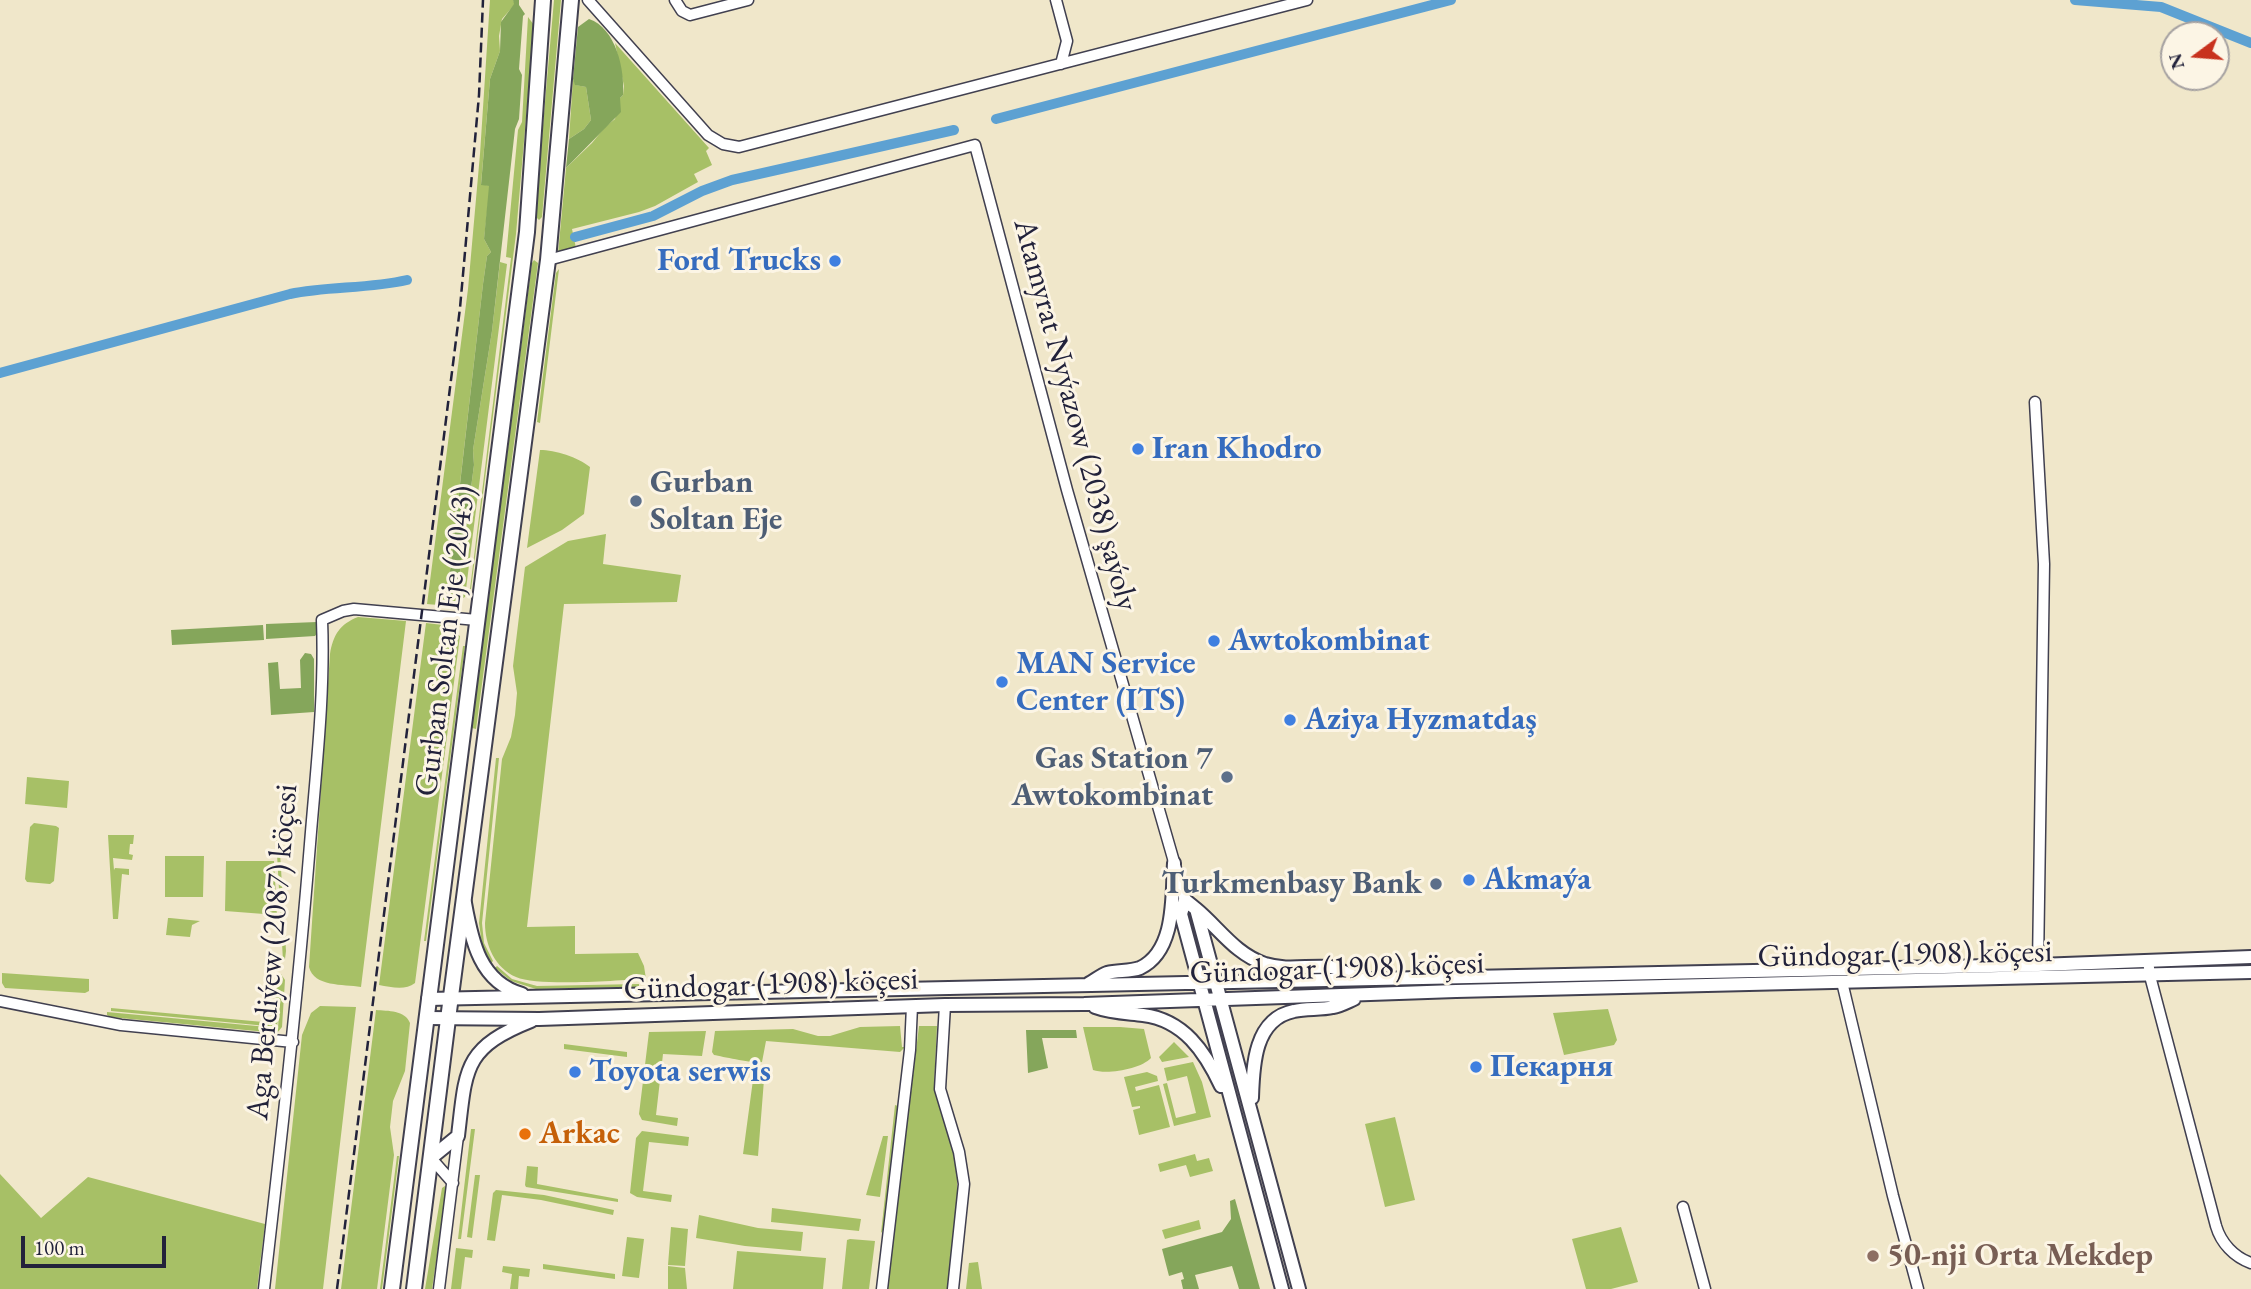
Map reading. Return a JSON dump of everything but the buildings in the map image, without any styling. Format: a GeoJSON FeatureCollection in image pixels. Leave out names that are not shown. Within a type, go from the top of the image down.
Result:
{"type":"FeatureCollection","features":[{"type":"Feature","properties":{"kind":"highway","name":"Gurban Soltan Eje (2043)"},"geometry":{"type":"LineString","coordinates":[[392,1289],[527,232],[543,0]]}},
{"type":"Feature","properties":{"kind":"highway","name":"Gurban Soltan Eje (2043)"},"geometry":{"type":"LineString","coordinates":[[414,1289],[447,1019],[548,260],[571,0]]}},
{"type":"Feature","properties":{"kind":"main road"},"geometry":{"type":"LineString","coordinates":[[1084,986],[1107,973],[1139,968],[1157,952],[1168,930],[1174,863]]}},
{"type":"Feature","properties":{"kind":"main road"},"geometry":{"type":"LineString","coordinates":[[464,895],[473,943],[486,970],[510,990],[536,998]]}},
{"type":"Feature","properties":{"kind":"main road"},"geometry":{"type":"LineString","coordinates":[[1185,900],[1214,924],[1234,947],[1254,960],[1294,969],[1332,967],[1360,979]]}},
{"type":"Feature","properties":{"kind":"main road","name":"Atamyrat Nyýazow (2038) şaýoly"},"geometry":{"type":"LineString","coordinates":[[1185,900],[1181,914],[1282,1289]]}},
{"type":"Feature","properties":{"kind":"main road"},"geometry":{"type":"LineString","coordinates":[[1196,909],[1299,1289]]}},
{"type":"Feature","properties":{"kind":"main road","name":"Gündogar (1908) köçesi"},"geometry":{"type":"LineString","coordinates":[[426,1018],[538,1019],[945,1005],[1364,996],[2251,957]]}},
{"type":"Feature","properties":{"kind":"main road","name":"Gündogar (1908) köçesi"},"geometry":{"type":"LineString","coordinates":[[428,999],[1360,979],[2150,976],[2251,972]]}},
{"type":"Feature","properties":{"kind":"main road"},"geometry":{"type":"LineString","coordinates":[[912,1006],[914,989]]}},
{"type":"Feature","properties":{"kind":"main road"},"geometry":{"type":"LineString","coordinates":[[1252,1112],[1256,1051],[1260,1039],[1271,1023],[1290,1011],[1335,1007],[1364,996]]}},
{"type":"Feature","properties":{"kind":"main road"},"geometry":{"type":"LineString","coordinates":[[1084,1004],[1110,1013],[1146,1015],[1164,1020],[1184,1031],[1210,1062],[1235,1115]]}},
{"type":"Feature","properties":{"kind":"main road"},"geometry":{"type":"LineString","coordinates":[[431,1158],[458,1136],[464,1087],[474,1058],[495,1038],[538,1019]]}},
{"type":"Feature","properties":{"kind":"street"},"geometry":{"type":"LineString","coordinates":[[588,0],[708,135],[715,141],[730,146],[747,146],[1307,0]]}},
{"type":"Feature","properties":{"kind":"street"},"geometry":{"type":"LineString","coordinates":[[675,0],[682,11],[694,14],[748,0]]}},
{"type":"Feature","properties":{"kind":"street"},"geometry":{"type":"LineString","coordinates":[[1056,0],[1067,41],[1061,64]]}},
{"type":"Feature","properties":{"kind":"street","name":"Atamyrat Nyýazow (2038) şaýoly"},"geometry":{"type":"LineString","coordinates":[[548,260],[975,145],[1067,490],[1185,900]]}},
{"type":"Feature","properties":{"kind":"street"},"geometry":{"type":"LineString","coordinates":[[2035,402],[2044,565],[2038,965]]}},
{"type":"Feature","properties":{"kind":"street","name":"Aga Berdiýew (2087) köçesi"},"geometry":{"type":"LineString","coordinates":[[264,1289],[293,1042],[319,734],[322,620],[354,609],[477,620]]}},
{"type":"Feature","properties":{"kind":"street"},"geometry":{"type":"LineString","coordinates":[[2148,960],[2219,1236],[2233,1253],[2251,1263]]}},
{"type":"Feature","properties":{"kind":"street"},"geometry":{"type":"LineString","coordinates":[[1841,976],[1918,1289]]}},
{"type":"Feature","properties":{"kind":"street"},"geometry":{"type":"LineString","coordinates":[[0,1000],[121,1025],[293,1042]]}},
{"type":"Feature","properties":{"kind":"street"},"geometry":{"type":"LineString","coordinates":[[945,1005],[940,1089],[959,1152],[964,1184],[953,1289]]}},
{"type":"Feature","properties":{"kind":"street"},"geometry":{"type":"LineString","coordinates":[[882,1289],[909,1059],[912,1006]]}},
{"type":"Feature","properties":{"kind":"street"},"geometry":{"type":"LineString","coordinates":[[439,1289],[458,1136]]}},
{"type":"Feature","properties":{"kind":"street"},"geometry":{"type":"LineString","coordinates":[[431,1158],[453,1183]]}},
{"type":"Feature","properties":{"kind":"street"},"geometry":{"type":"LineString","coordinates":[[1683,1207],[1705,1289]]}},
{"type":"Feature","properties":{"kind":"green space"},"geometry":{"type":"Polygon","coordinates":[[[490,0],[513,0],[515,4],[502,19],[500,51],[490,79],[481,184],[490,186],[484,239],[491,252],[487,256],[483,284],[447,596],[456,592],[458,587],[474,465],[473,450],[500,262],[507,264],[465,597],[452,603],[432,605],[427,604],[468,289],[490,0]]]}},
{"type":"Feature","properties":{"kind":"green space"},"geometry":{"type":"Polygon","coordinates":[[[513,0],[519,0],[525,14],[519,69],[522,75],[519,119],[515,129],[492,331],[473,450],[474,465],[458,587],[447,597],[483,284],[487,256],[491,252],[484,239],[489,186],[481,185],[490,79],[500,51],[501,22],[514,4],[513,0]]]}},
{"type":"Feature","properties":{"kind":"green space"},"geometry":{"type":"Polygon","coordinates":[[[554,0],[561,0],[542,217],[539,220],[535,216],[554,0]]]}},
{"type":"Feature","properties":{"kind":"green space"},"geometry":{"type":"Polygon","coordinates":[[[528,17],[534,25],[516,234],[470,589],[511,258],[506,257],[518,130],[522,122],[528,17]]]}},
{"type":"Feature","properties":{"kind":"green space"},"geometry":{"type":"Polygon","coordinates":[[[589,19],[606,31],[617,51],[623,85],[621,112],[566,168],[569,139],[584,129],[591,120],[586,87],[575,85],[573,79],[578,27],[589,19]]]}},
{"type":"Feature","properties":{"kind":"green space"},"geometry":{"type":"Polygon","coordinates":[[[615,43],[709,148],[706,151],[712,165],[694,174],[698,182],[655,206],[572,229],[576,248],[558,254],[566,168],[615,119],[623,95],[624,86],[615,43]]]}},
{"type":"Feature","properties":{"kind":"green space"},"geometry":{"type":"Polygon","coordinates":[[[573,79],[576,85],[586,87],[591,120],[584,129],[569,139],[573,79]]]}},
{"type":"Feature","properties":{"kind":"green space"},"geometry":{"type":"Polygon","coordinates":[[[534,260],[538,263],[476,729],[472,728],[476,694],[534,260]]]}},
{"type":"Feature","properties":{"kind":"green space"},"geometry":{"type":"Polygon","coordinates":[[[559,269],[540,423],[537,422],[556,273],[559,269]]]}},
{"type":"Feature","properties":{"kind":"green space"},"geometry":{"type":"Polygon","coordinates":[[[540,450],[566,455],[590,467],[584,514],[562,530],[527,548],[540,450]]]}},
{"type":"Feature","properties":{"kind":"green space"},"geometry":{"type":"Polygon","coordinates":[[[606,534],[603,564],[681,575],[677,602],[564,604],[527,927],[575,926],[575,954],[638,953],[646,979],[560,982],[527,980],[509,973],[497,962],[489,947],[485,923],[502,759],[511,737],[515,715],[517,693],[513,666],[525,567],[568,541],[606,534]]]}},
{"type":"Feature","properties":{"kind":"green space"},"geometry":{"type":"Polygon","coordinates":[[[358,617],[406,621],[361,987],[323,981],[312,973],[309,967],[330,654],[338,631],[358,617]]]}},
{"type":"Feature","properties":{"kind":"green space"},"geometry":{"type":"Polygon","coordinates":[[[317,622],[318,632],[315,636],[266,639],[266,624],[317,622]]]}},
{"type":"Feature","properties":{"kind":"green space"},"geometry":{"type":"Polygon","coordinates":[[[426,623],[443,625],[460,636],[415,983],[402,988],[379,985],[426,623]]]}},
{"type":"Feature","properties":{"kind":"green space"},"geometry":{"type":"Polygon","coordinates":[[[263,625],[264,640],[172,645],[171,630],[263,625]]]}},
{"type":"Feature","properties":{"kind":"green space"},"geometry":{"type":"Polygon","coordinates":[[[463,646],[465,646],[424,941],[463,646]]]}},
{"type":"Feature","properties":{"kind":"green space"},"geometry":{"type":"Polygon","coordinates":[[[305,653],[311,654],[314,659],[314,712],[271,715],[268,663],[278,662],[280,689],[301,688],[300,660],[305,653]]]}},
{"type":"Feature","properties":{"kind":"green space"},"geometry":{"type":"Polygon","coordinates":[[[496,758],[499,758],[482,923],[484,943],[493,961],[491,963],[482,944],[479,923],[496,758]]]}},
{"type":"Feature","properties":{"kind":"green space"},"geometry":{"type":"Polygon","coordinates":[[[27,777],[69,781],[67,808],[25,804],[27,777]]]}},
{"type":"Feature","properties":{"kind":"green space"},"geometry":{"type":"Polygon","coordinates":[[[34,823],[59,828],[54,881],[50,884],[27,882],[25,879],[30,827],[34,823]]]}},
{"type":"Feature","properties":{"kind":"green space"},"geometry":{"type":"Polygon","coordinates":[[[108,835],[134,835],[129,854],[133,855],[132,860],[113,858],[114,870],[129,869],[129,875],[122,874],[118,919],[113,919],[108,835]]]}},
{"type":"Feature","properties":{"kind":"green space"},"geometry":{"type":"Polygon","coordinates":[[[276,836],[279,836],[286,951],[283,961],[276,836]]]}},
{"type":"Feature","properties":{"kind":"green space"},"geometry":{"type":"Polygon","coordinates":[[[165,856],[204,856],[203,897],[165,897],[165,856]]]}},
{"type":"Feature","properties":{"kind":"green space"},"geometry":{"type":"Polygon","coordinates":[[[226,861],[274,861],[277,915],[225,911],[226,861]]]}},
{"type":"Feature","properties":{"kind":"green space"},"geometry":{"type":"Polygon","coordinates":[[[168,918],[200,921],[192,925],[190,937],[166,935],[168,918]]]}},
{"type":"Feature","properties":{"kind":"green space"},"geometry":{"type":"Polygon","coordinates":[[[497,966],[512,979],[537,986],[639,984],[639,987],[536,989],[511,981],[495,968],[497,966]]]}},
{"type":"Feature","properties":{"kind":"green space"},"geometry":{"type":"Polygon","coordinates":[[[2,973],[89,979],[89,991],[85,993],[5,988],[2,973]]]}},
{"type":"Feature","properties":{"kind":"green space"},"geometry":{"type":"Polygon","coordinates":[[[281,974],[285,980],[282,1027],[277,1033],[107,1015],[107,1012],[278,1028],[280,998],[277,1027],[111,1011],[111,1008],[274,1023],[277,977],[281,974]]]}},
{"type":"Feature","properties":{"kind":"green space"},"geometry":{"type":"Polygon","coordinates":[[[320,1006],[356,1007],[323,1289],[275,1289],[302,1035],[311,1013],[320,1006]]]}},
{"type":"Feature","properties":{"kind":"green space"},"geometry":{"type":"Polygon","coordinates":[[[1608,1009],[1617,1040],[1614,1045],[1564,1055],[1553,1013],[1608,1009]]]}},
{"type":"Feature","properties":{"kind":"green space"},"geometry":{"type":"Polygon","coordinates":[[[376,1010],[400,1013],[410,1023],[405,1071],[393,1101],[390,1127],[394,1155],[377,1289],[341,1289],[376,1010]]]}},
{"type":"Feature","properties":{"kind":"green space"},"geometry":{"type":"Polygon","coordinates":[[[900,1026],[902,1047],[905,1047],[900,1052],[766,1041],[762,1062],[714,1055],[712,1052],[715,1031],[793,1029],[818,1036],[830,1036],[860,1027],[900,1026]]]}},
{"type":"Feature","properties":{"kind":"green space"},"geometry":{"type":"Polygon","coordinates":[[[919,1026],[937,1026],[934,1086],[951,1142],[957,1174],[948,1289],[887,1289],[919,1026]]]}},
{"type":"Feature","properties":{"kind":"green space"},"geometry":{"type":"Polygon","coordinates":[[[1083,1027],[1144,1029],[1151,1058],[1124,1070],[1093,1070],[1083,1027]]]}},
{"type":"Feature","properties":{"kind":"green space"},"geometry":{"type":"Polygon","coordinates":[[[1026,1030],[1076,1030],[1077,1038],[1042,1038],[1048,1068],[1028,1073],[1026,1030]]]}},
{"type":"Feature","properties":{"kind":"green space"},"geometry":{"type":"Polygon","coordinates":[[[706,1031],[702,1056],[663,1054],[656,1115],[678,1118],[677,1126],[642,1120],[639,1114],[649,1032],[706,1031]]]}},
{"type":"Feature","properties":{"kind":"green space"},"geometry":{"type":"Polygon","coordinates":[[[1174,1042],[1189,1057],[1162,1062],[1159,1057],[1174,1042]]]}},
{"type":"Feature","properties":{"kind":"green space"},"geometry":{"type":"Polygon","coordinates":[[[564,1044],[627,1052],[627,1057],[564,1049],[564,1044]]]}},
{"type":"Feature","properties":{"kind":"green space"},"geometry":{"type":"Polygon","coordinates":[[[1193,1062],[1202,1082],[1211,1117],[1174,1126],[1163,1084],[1167,1083],[1176,1118],[1196,1113],[1187,1076],[1167,1081],[1164,1068],[1193,1062]]]}},
{"type":"Feature","properties":{"kind":"green space"},"geometry":{"type":"Polygon","coordinates":[[[755,1065],[765,1067],[758,1156],[743,1154],[755,1065]]]}},
{"type":"Feature","properties":{"kind":"green space"},"geometry":{"type":"Polygon","coordinates":[[[1147,1072],[1157,1076],[1158,1081],[1135,1087],[1136,1091],[1159,1085],[1170,1127],[1139,1135],[1133,1110],[1140,1106],[1132,1107],[1124,1077],[1147,1072]]]}},
{"type":"Feature","properties":{"kind":"green space"},"geometry":{"type":"Polygon","coordinates":[[[895,1105],[898,1106],[884,1229],[881,1233],[895,1105]]]}},
{"type":"Feature","properties":{"kind":"green space"},"geometry":{"type":"Polygon","coordinates":[[[1395,1117],[1415,1200],[1385,1207],[1365,1124],[1395,1117]]]}},
{"type":"Feature","properties":{"kind":"green space"},"geometry":{"type":"Polygon","coordinates":[[[471,1129],[475,1129],[461,1239],[458,1239],[471,1129]]]}},
{"type":"Feature","properties":{"kind":"green space"},"geometry":{"type":"Polygon","coordinates":[[[642,1131],[689,1137],[688,1146],[649,1142],[643,1191],[672,1195],[671,1202],[637,1197],[630,1193],[636,1138],[642,1131]]]}},
{"type":"Feature","properties":{"kind":"green space"},"geometry":{"type":"Polygon","coordinates":[[[883,1136],[888,1136],[880,1197],[866,1195],[883,1136]]]}},
{"type":"Feature","properties":{"kind":"green space"},"geometry":{"type":"Polygon","coordinates":[[[1195,1154],[1197,1161],[1209,1158],[1213,1171],[1190,1177],[1186,1165],[1160,1172],[1158,1164],[1195,1154]]]}},
{"type":"Feature","properties":{"kind":"green space"},"geometry":{"type":"Polygon","coordinates":[[[397,1156],[399,1156],[380,1289],[397,1156]]]}},
{"type":"Feature","properties":{"kind":"green space"},"geometry":{"type":"Polygon","coordinates":[[[527,1166],[538,1167],[537,1184],[618,1199],[618,1202],[526,1187],[527,1166]]]}},
{"type":"Feature","properties":{"kind":"green space"},"geometry":{"type":"Polygon","coordinates":[[[0,1174],[41,1218],[88,1177],[265,1224],[257,1289],[0,1289],[0,1174]]]}},
{"type":"Feature","properties":{"kind":"green space"},"geometry":{"type":"Polygon","coordinates":[[[475,1175],[480,1175],[472,1238],[467,1237],[475,1175]]]}},
{"type":"Feature","properties":{"kind":"green space"},"geometry":{"type":"Polygon","coordinates":[[[442,1188],[447,1188],[432,1289],[425,1289],[442,1188]]]}},
{"type":"Feature","properties":{"kind":"green space"},"geometry":{"type":"Polygon","coordinates":[[[496,1190],[544,1195],[614,1210],[613,1215],[502,1195],[495,1241],[487,1240],[493,1193],[496,1190]]]}},
{"type":"Feature","properties":{"kind":"green space"},"geometry":{"type":"Polygon","coordinates":[[[1235,1199],[1260,1289],[1239,1289],[1232,1266],[1195,1275],[1199,1289],[1183,1289],[1182,1272],[1169,1276],[1162,1249],[1222,1232],[1231,1219],[1230,1201],[1235,1199]]]}},
{"type":"Feature","properties":{"kind":"green space"},"geometry":{"type":"Polygon","coordinates":[[[772,1208],[861,1219],[859,1231],[771,1222],[772,1208]]]}},
{"type":"Feature","properties":{"kind":"green space"},"geometry":{"type":"Polygon","coordinates":[[[699,1215],[758,1228],[803,1232],[801,1251],[696,1238],[699,1215]]]}},
{"type":"Feature","properties":{"kind":"green space"},"geometry":{"type":"Polygon","coordinates":[[[1199,1220],[1201,1229],[1165,1239],[1162,1230],[1199,1220]]]}},
{"type":"Feature","properties":{"kind":"green space"},"geometry":{"type":"Polygon","coordinates":[[[671,1227],[688,1229],[685,1266],[668,1265],[671,1227]]]}},
{"type":"Feature","properties":{"kind":"green space"},"geometry":{"type":"Polygon","coordinates":[[[1621,1227],[1638,1282],[1611,1289],[1586,1289],[1572,1239],[1621,1227]]]}},
{"type":"Feature","properties":{"kind":"green space"},"geometry":{"type":"Polygon","coordinates":[[[627,1237],[644,1239],[639,1278],[622,1276],[627,1237]]]}},
{"type":"Feature","properties":{"kind":"green space"},"geometry":{"type":"Polygon","coordinates":[[[847,1240],[875,1241],[869,1289],[842,1289],[847,1240]]]}},
{"type":"Feature","properties":{"kind":"green space"},"geometry":{"type":"Polygon","coordinates":[[[456,1248],[473,1250],[472,1258],[465,1257],[461,1289],[451,1289],[456,1248]]]}},
{"type":"Feature","properties":{"kind":"green space"},"geometry":{"type":"Polygon","coordinates":[[[737,1251],[826,1258],[823,1289],[733,1289],[737,1251]]]}},
{"type":"Feature","properties":{"kind":"green space"},"geometry":{"type":"Polygon","coordinates":[[[978,1262],[982,1289],[966,1289],[969,1263],[978,1262]]]}},
{"type":"Feature","properties":{"kind":"green space"},"geometry":{"type":"Polygon","coordinates":[[[543,1264],[615,1274],[615,1279],[543,1269],[543,1264]]]}},
{"type":"Feature","properties":{"kind":"green space"},"geometry":{"type":"Polygon","coordinates":[[[503,1266],[530,1269],[529,1277],[519,1276],[518,1289],[510,1289],[512,1274],[502,1272],[503,1266]]]}},
{"type":"Feature","properties":{"kind":"green space"},"geometry":{"type":"Polygon","coordinates":[[[668,1266],[685,1268],[687,1289],[668,1289],[668,1266]]]}},
{"type":"Feature","properties":{"kind":"waterway"},"geometry":{"type":"LineString","coordinates":[[996,119],[1451,0]]}},
{"type":"Feature","properties":{"kind":"waterway"},"geometry":{"type":"LineString","coordinates":[[2075,0],[2161,7],[2251,43]]}},
{"type":"Feature","properties":{"kind":"waterway"},"geometry":{"type":"LineString","coordinates":[[575,237],[653,216],[702,191],[732,180],[954,130]]}},
{"type":"Feature","properties":{"kind":"waterway"},"geometry":{"type":"LineString","coordinates":[[0,373],[290,294],[407,280]]}},
{"type":"Feature","properties":{"kind":"railway"},"geometry":{"type":"LineString","coordinates":[[337,1289],[460,308],[479,95],[483,0]]}},
{"type":"Feature","properties":{"kind":"place","name":"Ford Trucks"},"geometry":{"type":"Point","coordinates":[835,261]}},
{"type":"Feature","properties":{"kind":"place","name":"Iran Khodro"},"geometry":{"type":"Point","coordinates":[1138,449]}},
{"type":"Feature","properties":{"kind":"place","name":"Gurban Soltan Eje"},"geometry":{"type":"Point","coordinates":[636,501]}},
{"type":"Feature","properties":{"kind":"place","name":"Awtokombinat"},"geometry":{"type":"Point","coordinates":[1214,641]}},
{"type":"Feature","properties":{"kind":"place","name":"MAN Service Center (ITS)"},"geometry":{"type":"Point","coordinates":[1002,682]}},
{"type":"Feature","properties":{"kind":"place","name":"Aziya Hyzmatdaş"},"geometry":{"type":"Point","coordinates":[1290,720]}},
{"type":"Feature","properties":{"kind":"place","name":"Gas Station 7 Awtokombinat"},"geometry":{"type":"Point","coordinates":[1227,777]}},
{"type":"Feature","properties":{"kind":"place","name":"Аkmaýa"},"geometry":{"type":"Point","coordinates":[1469,880]}},
{"type":"Feature","properties":{"kind":"place","name":"Turkmenbasy Bank"},"geometry":{"type":"Point","coordinates":[1436,884]}},
{"type":"Feature","properties":{"kind":"place","name":"Пекарня"},"geometry":{"type":"Point","coordinates":[1476,1067]}},
{"type":"Feature","properties":{"kind":"place","name":"Toyota serwis"},"geometry":{"type":"Point","coordinates":[575,1072]}},
{"type":"Feature","properties":{"kind":"place","name":"Arkac"},"geometry":{"type":"Point","coordinates":[525,1134]}},
{"type":"Feature","properties":{"kind":"place","name":"50-nji Orta Mekdep"},"geometry":{"type":"Point","coordinates":[1873,1256]}}]}
